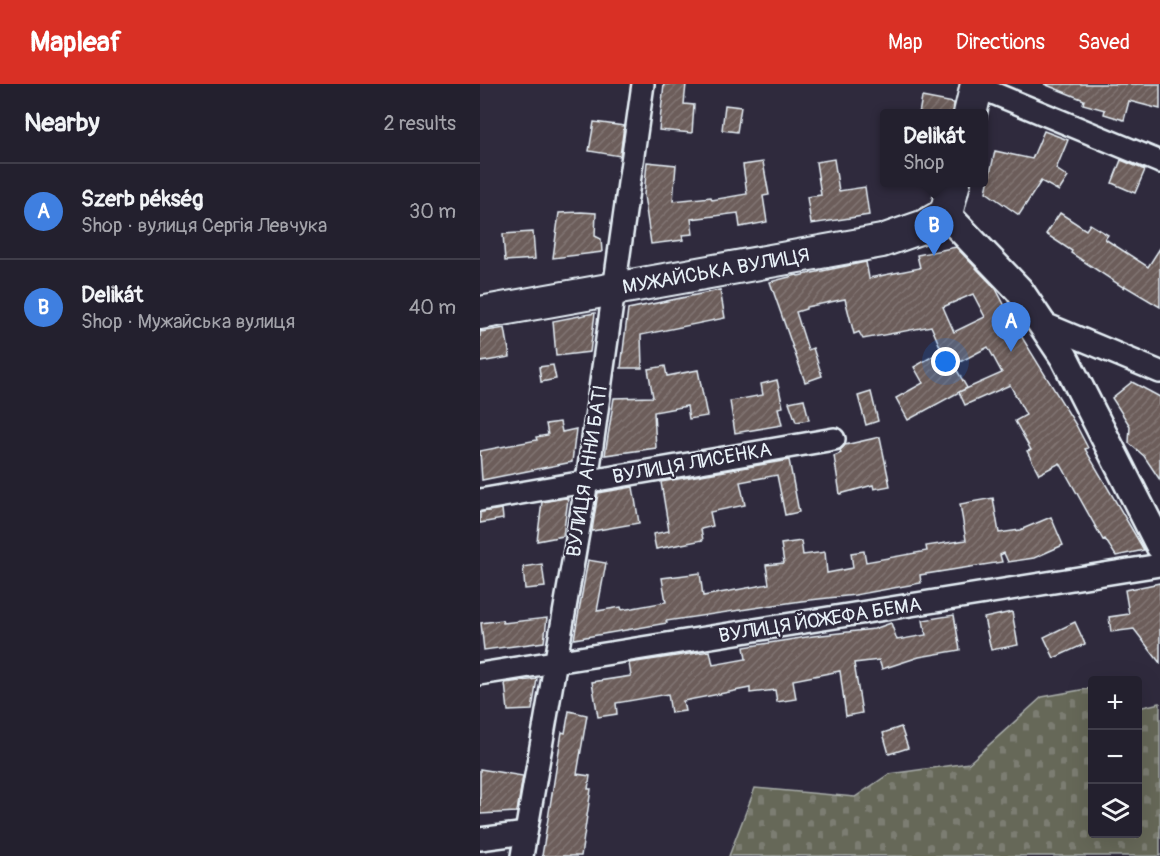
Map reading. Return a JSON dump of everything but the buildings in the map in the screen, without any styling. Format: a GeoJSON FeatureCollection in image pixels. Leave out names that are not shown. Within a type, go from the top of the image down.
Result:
{"type":"FeatureCollection","features":[{"type":"Feature","properties":{"kind":"highway"},"geometry":{"type":"LineString","coordinates":[[946,214],[953,187]]}},
{"type":"Feature","properties":{"kind":"highway","name":"МУЖАЙСЬКА ВУЛИЦЯ"},"geometry":{"type":"LineString","coordinates":[[480,313],[882,241],[925,226],[946,214]]}},
{"type":"Feature","properties":{"kind":"main road"},"geometry":{"type":"LineString","coordinates":[[946,214],[1019,290],[1064,357],[1160,546]]}},
{"type":"Feature","properties":{"kind":"street","name":"ВУЛИЦЯ АННИ БАТІ"},"geometry":{"type":"LineString","coordinates":[[522,856],[587,481],[643,84]]}},
{"type":"Feature","properties":{"kind":"street"},"geometry":{"type":"LineString","coordinates":[[974,94],[1160,162]]}},
{"type":"Feature","properties":{"kind":"street"},"geometry":{"type":"LineString","coordinates":[[1040,322],[1160,372]]}},
{"type":"Feature","properties":{"kind":"street","name":"ВУЛИЦЯ ЛИСЕНКА"},"geometry":{"type":"LineString","coordinates":[[480,500],[834,439]]}},
{"type":"Feature","properties":{"kind":"street","name":"ВУЛИЦЯ ЙОЖЕФА БЕМА"},"geometry":{"type":"LineString","coordinates":[[480,674],[1160,565]]}},
{"type":"Feature","properties":{"kind":"street"},"geometry":{"type":"LineString","coordinates":[[480,839],[526,833]]}},
{"type":"Feature","properties":{"kind":"green space"},"geometry":{"type":"Polygon","coordinates":[[[1088,689],[1088,838],[1142,838],[1142,707],[1160,703],[1160,856],[729,856],[755,788],[855,797],[889,774],[969,763],[1042,697],[1088,689]]]}},
{"type":"Feature","properties":{"kind":"place","name":"Delikát"},"geometry":{"type":"Point","coordinates":[934,256]}},
{"type":"Feature","properties":{"kind":"place","name":"Szerb pékség"},"geometry":{"type":"Point","coordinates":[1011,352]}}]}
